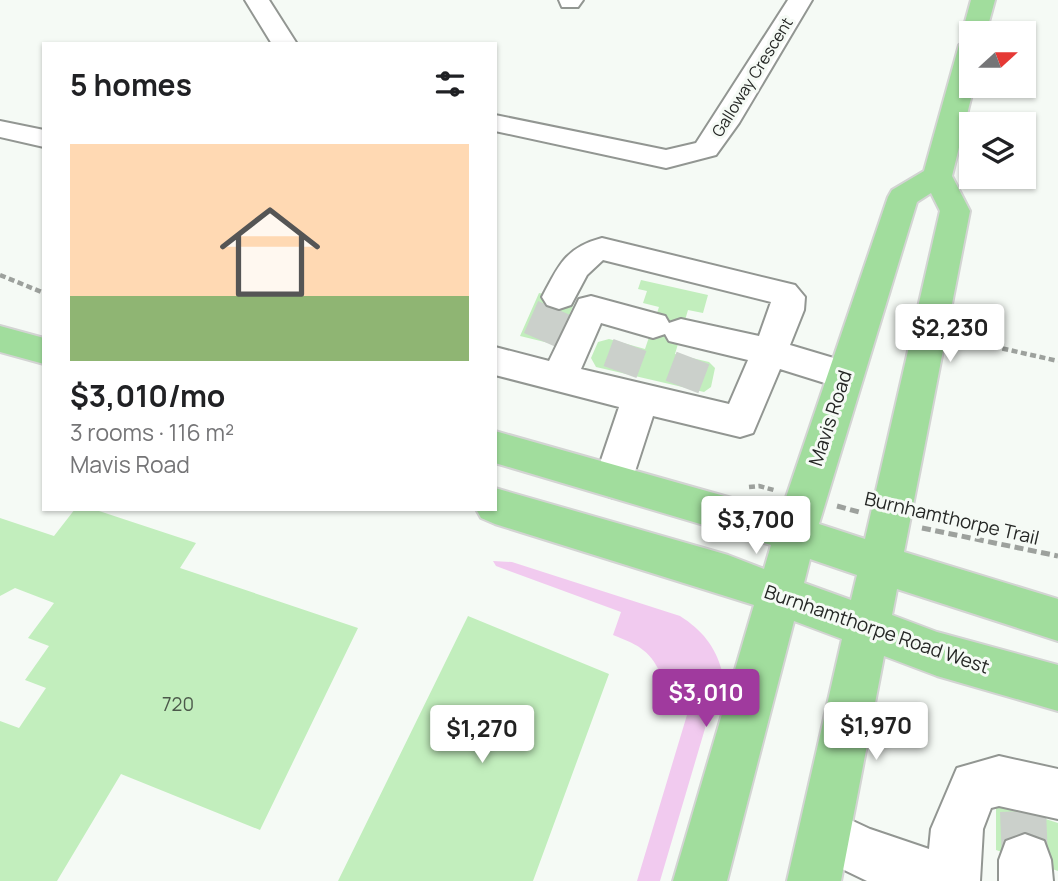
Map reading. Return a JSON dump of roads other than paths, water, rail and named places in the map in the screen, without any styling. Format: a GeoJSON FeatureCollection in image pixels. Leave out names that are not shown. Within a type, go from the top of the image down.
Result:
{"type":"FeatureCollection","features":[{"type":"Feature","properties":{"kind":"main road"},"geometry":{"type":"LineString","coordinates":[[977,21],[983,0]]}},
{"type":"Feature","properties":{"kind":"main road"},"geometry":{"type":"LineString","coordinates":[[820,857],[955,211],[937,176],[959,92]]}},
{"type":"Feature","properties":{"kind":"main road","name":"Mavis Road"},"geometry":{"type":"LineString","coordinates":[[700,881],[801,516],[903,197],[937,176]]}},
{"type":"Feature","properties":{"kind":"main road"},"geometry":{"type":"LineString","coordinates":[[0,339],[42,350]]}},
{"type":"Feature","properties":{"kind":"main road"},"geometry":{"type":"LineString","coordinates":[[497,448],[614,481],[801,516],[880,564],[1058,620]]}},
{"type":"Feature","properties":{"kind":"main road","name":"Burnhamthorpe Road West"},"geometry":{"type":"LineString","coordinates":[[497,507],[728,575],[937,654],[1058,688]]}},
{"type":"Feature","properties":{"kind":"street","name":"Galloway Crescent"},"geometry":{"type":"LineString","coordinates":[[497,123],[666,159],[706,149],[800,0]]}},
{"type":"Feature","properties":{"kind":"street"},"geometry":{"type":"LineString","coordinates":[[263,1],[284,42]]}},
{"type":"Feature","properties":{"kind":"street"},"geometry":{"type":"LineString","coordinates":[[0,129],[42,139]]}},
{"type":"Feature","properties":{"kind":"street"},"geometry":{"type":"LineString","coordinates":[[530,362],[575,303],[595,285],[580,259],[588,251],[602,249],[783,293],[788,297],[788,310],[740,422],[575,303]]}},
{"type":"Feature","properties":{"kind":"street"},"geometry":{"type":"LineString","coordinates":[[530,362],[657,361],[770,352],[844,375]]}},
{"type":"Feature","properties":{"kind":"street"},"geometry":{"type":"LineString","coordinates":[[614,481],[657,361]]}},
{"type":"Feature","properties":{"kind":"street"},"geometry":{"type":"LineString","coordinates":[[953,881],[957,830],[975,786],[999,781],[1031,826]]}},
{"type":"Feature","properties":{"kind":"street"},"geometry":{"type":"LineString","coordinates":[[820,857],[859,852],[944,881]]}},
{"type":"Feature","properties":{"kind":"tunnel"},"geometry":{"type":"LineString","coordinates":[[540,340],[559,297]]}},
{"type":"Feature","properties":{"kind":"tunnel"},"geometry":{"type":"LineString","coordinates":[[620,372],[630,345]]}},
{"type":"Feature","properties":{"kind":"tunnel"},"geometry":{"type":"LineString","coordinates":[[682,387],[693,358]]}},
{"type":"Feature","properties":{"kind":"tunnel"},"geometry":{"type":"LineString","coordinates":[[1023,811],[1025,860]]}}]}
